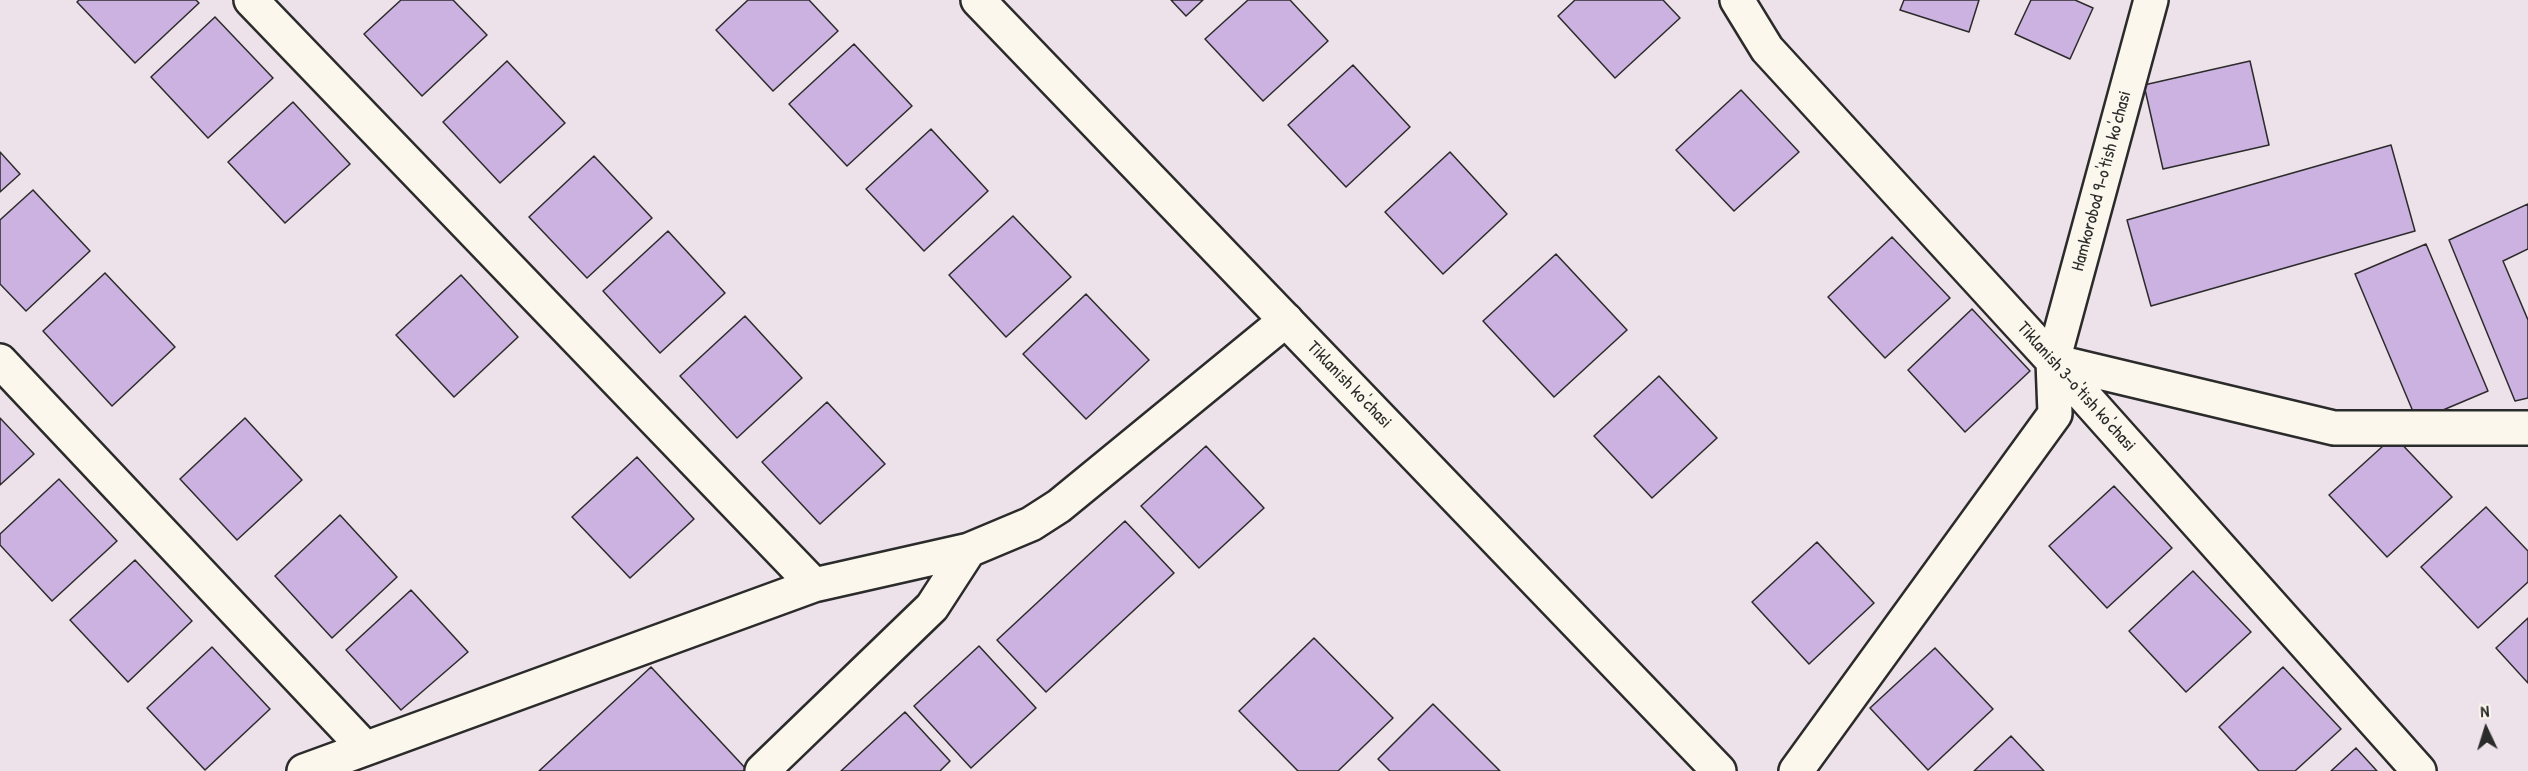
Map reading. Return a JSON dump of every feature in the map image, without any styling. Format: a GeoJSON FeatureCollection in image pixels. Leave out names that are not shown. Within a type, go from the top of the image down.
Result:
{"type":"FeatureCollection","features":[{"type":"Feature","properties":{"kind":"street"},"geometry":{"type":"LineString","coordinates":[[251,0],[814,585]]}},
{"type":"Feature","properties":{"kind":"street","name":"Tiklanish ko'chasi"},"geometry":{"type":"LineString","coordinates":[[978,0],[1719,771]]}},
{"type":"Feature","properties":{"kind":"street","name":"Tiklanish 3-o'tish ko'chasi"},"geometry":{"type":"LineString","coordinates":[[1737,0],[1767,49],[2053,361],[2419,771]]}},
{"type":"Feature","properties":{"kind":"street","name":"Hamkorobod 9-o'tish ko'chasi"},"geometry":{"type":"LineString","coordinates":[[1796,771],[2055,414],[2053,361],[2151,0]]}},
{"type":"Feature","properties":{"kind":"street"},"geometry":{"type":"LineString","coordinates":[[304,771],[364,747],[814,585],[969,549],[1031,524],[1059,506],[1286,320]]}},
{"type":"Feature","properties":{"kind":"street"},"geometry":{"type":"LineString","coordinates":[[0,361],[364,747]]}},
{"type":"Feature","properties":{"kind":"street"},"geometry":{"type":"LineString","coordinates":[[2053,361],[2334,428],[2528,428]]}},
{"type":"Feature","properties":{"kind":"street"},"geometry":{"type":"LineString","coordinates":[[762,771],[932,608],[969,549]]}},
{"type":"Feature","properties":{"kind":"building"},"geometry":{"type":"Polygon","coordinates":[[[79,0],[196,0],[199,3],[135,63],[77,2],[79,0]]]}},
{"type":"Feature","properties":{"kind":"building"},"geometry":{"type":"Polygon","coordinates":[[[401,0],[453,0],[487,35],[422,96],[364,34],[401,0]]]}},
{"type":"Feature","properties":{"kind":"building"},"geometry":{"type":"Polygon","coordinates":[[[748,0],[809,0],[838,31],[773,91],[716,30],[748,0]]]}},
{"type":"Feature","properties":{"kind":"building"},"geometry":{"type":"Polygon","coordinates":[[[1171,0],[1203,0],[1186,16],[1171,0]]]}},
{"type":"Feature","properties":{"kind":"building"},"geometry":{"type":"Polygon","coordinates":[[[1248,0],[1290,0],[1328,41],[1263,101],[1205,39],[1248,0]]]}},
{"type":"Feature","properties":{"kind":"building"},"geometry":{"type":"Polygon","coordinates":[[[1575,0],[1663,0],[1680,18],[1615,78],[1558,16],[1575,0]]]}},
{"type":"Feature","properties":{"kind":"building"},"geometry":{"type":"Polygon","coordinates":[[[1904,0],[1979,0],[1969,32],[1900,10],[1904,0]]]}},
{"type":"Feature","properties":{"kind":"building"},"geometry":{"type":"Polygon","coordinates":[[[2031,0],[2075,0],[2093,8],[2070,59],[2015,34],[2031,0]]]}},
{"type":"Feature","properties":{"kind":"building"},"geometry":{"type":"Polygon","coordinates":[[[215,17],[273,78],[208,138],[151,77],[215,17]]]}},
{"type":"Feature","properties":{"kind":"building"},"geometry":{"type":"Polygon","coordinates":[[[854,44],[912,106],[847,166],[789,104],[854,44]]]}},
{"type":"Feature","properties":{"kind":"building"},"geometry":{"type":"Polygon","coordinates":[[[507,61],[565,123],[500,183],[443,122],[507,61]]]}},
{"type":"Feature","properties":{"kind":"building"},"geometry":{"type":"Polygon","coordinates":[[[2250,61],[2269,145],[2163,169],[2144,85],[2250,61]]]}},
{"type":"Feature","properties":{"kind":"building"},"geometry":{"type":"Polygon","coordinates":[[[1353,65],[1410,127],[1346,187],[1288,125],[1353,65]]]}},
{"type":"Feature","properties":{"kind":"building"},"geometry":{"type":"Polygon","coordinates":[[[1741,90],[1799,152],[1734,211],[1676,150],[1741,90]]]}},
{"type":"Feature","properties":{"kind":"building"},"geometry":{"type":"Polygon","coordinates":[[[293,102],[350,164],[285,223],[228,162],[293,102]]]}},
{"type":"Feature","properties":{"kind":"building"},"geometry":{"type":"Polygon","coordinates":[[[931,129],[988,191],[924,251],[866,189],[931,129]]]}},
{"type":"Feature","properties":{"kind":"building"},"geometry":{"type":"Polygon","coordinates":[[[2391,145],[2415,231],[2151,306],[2127,220],[2391,145]]]}},
{"type":"Feature","properties":{"kind":"building"},"geometry":{"type":"Polygon","coordinates":[[[0,152],[20,174],[0,192],[0,152]]]}},
{"type":"Feature","properties":{"kind":"building"},"geometry":{"type":"Polygon","coordinates":[[[1450,152],[1507,214],[1443,274],[1385,212],[1450,152]]]}},
{"type":"Feature","properties":{"kind":"building"},"geometry":{"type":"Polygon","coordinates":[[[594,156],[652,218],[587,278],[529,217],[594,156]]]}},
{"type":"Feature","properties":{"kind":"building"},"geometry":{"type":"Polygon","coordinates":[[[33,190],[90,251],[26,311],[0,284],[0,220],[33,190]]]}},
{"type":"Feature","properties":{"kind":"building"},"geometry":{"type":"Polygon","coordinates":[[[2528,204],[2528,249],[2503,261],[2528,320],[2528,398],[2515,401],[2449,240],[2528,204]]]}},
{"type":"Feature","properties":{"kind":"building"},"geometry":{"type":"Polygon","coordinates":[[[1013,216],[1071,277],[1006,337],[949,275],[1013,216]]]}},
{"type":"Feature","properties":{"kind":"building"},"geometry":{"type":"Polygon","coordinates":[[[668,231],[725,293],[660,353],[603,291],[668,231]]]}},
{"type":"Feature","properties":{"kind":"building"},"geometry":{"type":"Polygon","coordinates":[[[1892,237],[1950,298],[1885,358],[1828,297],[1892,237]]]}},
{"type":"Feature","properties":{"kind":"building"},"geometry":{"type":"Polygon","coordinates":[[[2426,244],[2488,391],[2417,421],[2355,274],[2426,244]]]}},
{"type":"Feature","properties":{"kind":"building"},"geometry":{"type":"Polygon","coordinates":[[[1556,254],[1627,330],[1554,397],[1483,321],[1556,254]]]}},
{"type":"Feature","properties":{"kind":"building"},"geometry":{"type":"Polygon","coordinates":[[[105,273],[175,347],[112,406],[43,331],[105,273]]]}},
{"type":"Feature","properties":{"kind":"building"},"geometry":{"type":"Polygon","coordinates":[[[461,275],[518,337],[454,397],[396,335],[461,275]]]}},
{"type":"Feature","properties":{"kind":"building"},"geometry":{"type":"Polygon","coordinates":[[[1086,294],[1149,360],[1086,419],[1023,354],[1086,294]]]}},
{"type":"Feature","properties":{"kind":"building"},"geometry":{"type":"Polygon","coordinates":[[[1972,309],[2030,371],[1965,432],[1908,370],[1972,309]]]}},
{"type":"Feature","properties":{"kind":"building"},"geometry":{"type":"Polygon","coordinates":[[[745,316],[802,378],[737,438],[680,376],[745,316]]]}},
{"type":"Feature","properties":{"kind":"building"},"geometry":{"type":"Polygon","coordinates":[[[1659,376],[1717,438],[1652,498],[1594,436],[1659,376]]]}},
{"type":"Feature","properties":{"kind":"building"},"geometry":{"type":"Polygon","coordinates":[[[827,402],[885,464],[820,524],[762,462],[827,402]]]}},
{"type":"Feature","properties":{"kind":"building"},"geometry":{"type":"Polygon","coordinates":[[[0,418],[34,454],[0,485],[0,418]]]}},
{"type":"Feature","properties":{"kind":"building"},"geometry":{"type":"Polygon","coordinates":[[[245,418],[302,480],[237,540],[180,479],[245,418]]]}},
{"type":"Feature","properties":{"kind":"building"},"geometry":{"type":"Polygon","coordinates":[[[2394,436],[2452,497],[2387,557],[2329,495],[2394,436]]]}},
{"type":"Feature","properties":{"kind":"building"},"geometry":{"type":"Polygon","coordinates":[[[1206,446],[1264,508],[1199,568],[1141,506],[1206,446]]]}},
{"type":"Feature","properties":{"kind":"building"},"geometry":{"type":"Polygon","coordinates":[[[637,457],[694,519],[630,578],[572,517],[637,457]]]}},
{"type":"Feature","properties":{"kind":"building"},"geometry":{"type":"Polygon","coordinates":[[[59,479],[117,541],[52,601],[0,545],[0,534],[59,479]]]}},
{"type":"Feature","properties":{"kind":"building"},"geometry":{"type":"Polygon","coordinates":[[[2114,486],[2172,548],[2107,608],[2049,546],[2114,486]]]}},
{"type":"Feature","properties":{"kind":"building"},"geometry":{"type":"Polygon","coordinates":[[[2486,507],[2528,551],[2528,582],[2478,628],[2421,567],[2486,507]]]}},
{"type":"Feature","properties":{"kind":"building"},"geometry":{"type":"Polygon","coordinates":[[[340,515],[397,577],[332,638],[275,576],[340,515]]]}},
{"type":"Feature","properties":{"kind":"building"},"geometry":{"type":"Polygon","coordinates":[[[1125,521],[1174,573],[1046,692],[997,640],[1125,521]]]}},
{"type":"Feature","properties":{"kind":"building"},"geometry":{"type":"Polygon","coordinates":[[[1817,542],[1874,603],[1809,664],[1752,602],[1817,542]]]}},
{"type":"Feature","properties":{"kind":"building"},"geometry":{"type":"Polygon","coordinates":[[[135,560],[192,621],[128,682],[70,620],[135,560]]]}},
{"type":"Feature","properties":{"kind":"building"},"geometry":{"type":"Polygon","coordinates":[[[2193,571],[2251,632],[2186,692],[2129,631],[2193,571]]]}},
{"type":"Feature","properties":{"kind":"building"},"geometry":{"type":"Polygon","coordinates":[[[411,590],[468,652],[401,710],[346,650],[411,590]]]}},
{"type":"Feature","properties":{"kind":"building"},"geometry":{"type":"Polygon","coordinates":[[[2528,618],[2528,683],[2496,648],[2528,618]]]}},
{"type":"Feature","properties":{"kind":"building"},"geometry":{"type":"Polygon","coordinates":[[[1314,638],[1393,718],[1338,771],[1298,771],[1239,711],[1314,638]]]}},
{"type":"Feature","properties":{"kind":"building"},"geometry":{"type":"Polygon","coordinates":[[[979,646],[1036,708],[971,768],[914,706],[979,646]]]}},
{"type":"Feature","properties":{"kind":"building"},"geometry":{"type":"Polygon","coordinates":[[[212,647],[270,709],[205,770],[147,708],[212,647]]]}},
{"type":"Feature","properties":{"kind":"building"},"geometry":{"type":"Polygon","coordinates":[[[1935,648],[1993,709],[1928,770],[1870,708],[1935,648]]]}},
{"type":"Feature","properties":{"kind":"building"},"geometry":{"type":"Polygon","coordinates":[[[651,667],[748,771],[539,771],[651,667]]]}},
{"type":"Feature","properties":{"kind":"building"},"geometry":{"type":"Polygon","coordinates":[[[2283,667],[2341,729],[2295,771],[2259,771],[2219,727],[2283,667]]]}},
{"type":"Feature","properties":{"kind":"building"},"geometry":{"type":"Polygon","coordinates":[[[1433,704],[1500,771],[1390,771],[1378,759],[1433,704]]]}},
{"type":"Feature","properties":{"kind":"building"},"geometry":{"type":"Polygon","coordinates":[[[905,712],[950,761],[940,771],[841,771],[905,712]]]}},
{"type":"Feature","properties":{"kind":"building"},"geometry":{"type":"Polygon","coordinates":[[[2011,736],[2044,771],[1974,771],[2011,736]]]}},
{"type":"Feature","properties":{"kind":"building"},"geometry":{"type":"Polygon","coordinates":[[[2356,748],[2377,771],[2331,771],[2356,748]]]}}]}
